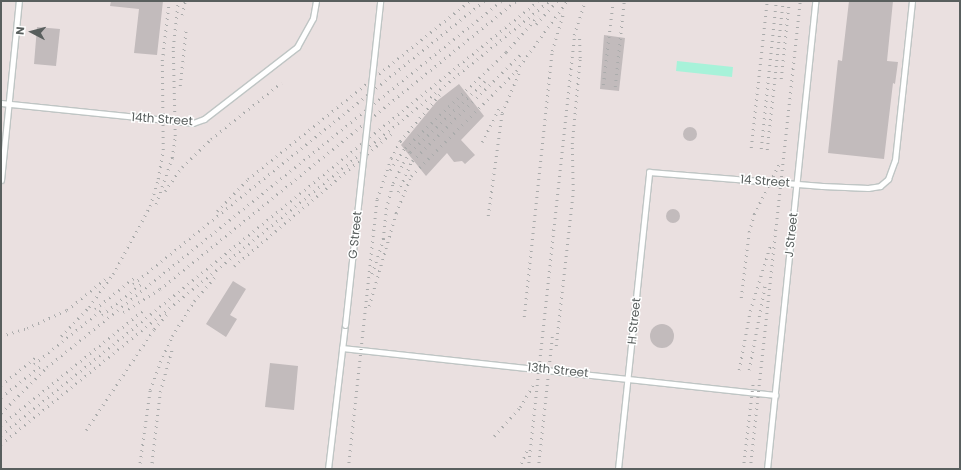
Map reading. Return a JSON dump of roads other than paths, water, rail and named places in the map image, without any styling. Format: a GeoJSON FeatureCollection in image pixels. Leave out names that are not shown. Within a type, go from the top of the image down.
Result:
{"type":"FeatureCollection","features":[{"type":"Feature","properties":{"kind":"lane"},"geometry":{"type":"LineString","coordinates":[[1,180],[19,1]]}},
{"type":"Feature","properties":{"kind":"lane","name":"14th Street"},"geometry":{"type":"LineString","coordinates":[[1,103],[194,123],[204,119],[297,46],[313,18],[316,1]]}},
{"type":"Feature","properties":{"kind":"lane","name":"G Street"},"geometry":{"type":"LineString","coordinates":[[328,469],[380,1]]}},
{"type":"Feature","properties":{"kind":"lane","name":"J Street"},"geometry":{"type":"LineString","coordinates":[[767,469],[815,1]]}},
{"type":"Feature","properties":{"kind":"lane","name":"14 Street"},"geometry":{"type":"LineString","coordinates":[[649,172],[868,188],[880,186],[888,178],[895,160],[912,1]]}},
{"type":"Feature","properties":{"kind":"lane","name":"H Street"},"geometry":{"type":"LineString","coordinates":[[618,469],[649,172]]}},
{"type":"Feature","properties":{"kind":"lane","name":"13th Street"},"geometry":{"type":"LineString","coordinates":[[342,348],[775,395]]}},
{"type":"Feature","properties":{"kind":"railway"},"geometry":{"type":"LineString","coordinates":[[61,336],[89,307],[113,274],[150,206],[158,179],[163,150],[162,61],[169,1]]}},
{"type":"Feature","properties":{"kind":"railway"},"geometry":{"type":"LineString","coordinates":[[156,204],[172,158],[175,136],[173,48],[178,1]]}},
{"type":"Feature","properties":{"kind":"railway"},"geometry":{"type":"LineString","coordinates":[[182,15],[185,1]]}},
{"type":"Feature","properties":{"kind":"railway"},"geometry":{"type":"LineString","coordinates":[[217,211],[248,179],[469,1]]}},
{"type":"Feature","properties":{"kind":"railway"},"geometry":{"type":"LineString","coordinates":[[133,284],[484,1]]}},
{"type":"Feature","properties":{"kind":"railway"},"geometry":{"type":"LineString","coordinates":[[1,413],[47,367],[501,1]]}},
{"type":"Feature","properties":{"kind":"railway"},"geometry":{"type":"LineString","coordinates":[[123,312],[160,289],[516,1]]}},
{"type":"Feature","properties":{"kind":"railway"},"geometry":{"type":"LineString","coordinates":[[1,435],[538,1]]}},
{"type":"Feature","properties":{"kind":"railway"},"geometry":{"type":"LineString","coordinates":[[1,444],[549,1]]}},
{"type":"Feature","properties":{"kind":"railway"},"geometry":{"type":"LineString","coordinates":[[536,24],[557,1]]}},
{"type":"Feature","properties":{"kind":"railway"},"geometry":{"type":"LineString","coordinates":[[369,306],[396,213],[411,176],[516,71],[567,1]]}},
{"type":"Feature","properties":{"kind":"railway"},"geometry":{"type":"LineString","coordinates":[[528,469],[574,35],[585,1]]}},
{"type":"Feature","properties":{"kind":"railway"},"geometry":{"type":"LineString","coordinates":[[603,85],[613,1]]}},
{"type":"Feature","properties":{"kind":"railway"},"geometry":{"type":"LineString","coordinates":[[615,87],[624,1]]}},
{"type":"Feature","properties":{"kind":"railway"},"geometry":{"type":"LineString","coordinates":[[751,148],[767,1]]}},
{"type":"Feature","properties":{"kind":"railway"},"geometry":{"type":"LineString","coordinates":[[761,149],[776,1]]}},
{"type":"Feature","properties":{"kind":"railway"},"geometry":{"type":"LineString","coordinates":[[767,150],[783,1]]}},
{"type":"Feature","properties":{"kind":"railway"},"geometry":{"type":"LineString","coordinates":[[781,79],[789,1]]}},
{"type":"Feature","properties":{"kind":"railway"},"geometry":{"type":"LineString","coordinates":[[750,469],[800,1]]}},
{"type":"Feature","properties":{"kind":"railway"},"geometry":{"type":"LineString","coordinates":[[524,317],[552,51],[564,11]]}},
{"type":"Feature","properties":{"kind":"railway"},"geometry":{"type":"LineString","coordinates":[[390,170],[405,148],[506,52],[538,16]]}},
{"type":"Feature","properties":{"kind":"railway"},"geometry":{"type":"LineString","coordinates":[[180,86],[186,29]]}},
{"type":"Feature","properties":{"kind":"railway"},"geometry":{"type":"LineString","coordinates":[[556,346],[573,191],[572,144],[580,58],[579,34]]}},
{"type":"Feature","properties":{"kind":"railway"},"geometry":{"type":"LineString","coordinates":[[398,192],[412,161],[523,52]]}},
{"type":"Feature","properties":{"kind":"railway"},"geometry":{"type":"LineString","coordinates":[[488,216],[502,113],[520,70]]}},
{"type":"Feature","properties":{"kind":"railway"},"geometry":{"type":"LineString","coordinates":[[383,239],[386,209],[393,183],[410,152],[485,81]]}},
{"type":"Feature","properties":{"kind":"railway"},"geometry":{"type":"LineString","coordinates":[[165,191],[182,167],[211,139],[281,83]]}},
{"type":"Feature","properties":{"kind":"railway"},"geometry":{"type":"LineString","coordinates":[[348,469],[377,199],[391,158],[400,141],[440,94]]}},
{"type":"Feature","properties":{"kind":"railway"},"geometry":{"type":"LineString","coordinates":[[482,142],[500,106]]}},
{"type":"Feature","properties":{"kind":"railway"},"geometry":{"type":"LineString","coordinates":[[234,266],[392,133]]}},
{"type":"Feature","properties":{"kind":"railway"},"geometry":{"type":"LineString","coordinates":[[741,298],[749,232],[754,214],[779,164]]}},
{"type":"Feature","properties":{"kind":"railway"},"geometry":{"type":"LineString","coordinates":[[372,274],[384,236]]}},
{"type":"Feature","properties":{"kind":"railway"},"geometry":{"type":"LineString","coordinates":[[739,370],[750,311],[770,246]]}},
{"type":"Feature","properties":{"kind":"railway"},"geometry":{"type":"LineString","coordinates":[[139,469],[150,390],[160,362],[172,336],[194,301],[217,275]]}},
{"type":"Feature","properties":{"kind":"railway"},"geometry":{"type":"LineString","coordinates":[[95,309],[136,276]]}},
{"type":"Feature","properties":{"kind":"railway"},"geometry":{"type":"LineString","coordinates":[[1,336],[27,328],[67,310],[105,279]]}},
{"type":"Feature","properties":{"kind":"railway"},"geometry":{"type":"LineString","coordinates":[[102,315],[142,283]]}},
{"type":"Feature","properties":{"kind":"railway"},"geometry":{"type":"LineString","coordinates":[[749,370],[765,285]]}},
{"type":"Feature","properties":{"kind":"railway"},"geometry":{"type":"LineString","coordinates":[[34,364],[104,308]]}},
{"type":"Feature","properties":{"kind":"railway"},"geometry":{"type":"LineString","coordinates":[[1,425],[145,309]]}},
{"type":"Feature","properties":{"kind":"railway"},"geometry":{"type":"LineString","coordinates":[[86,430],[154,329],[167,314]]}},
{"type":"Feature","properties":{"kind":"railway"},"geometry":{"type":"LineString","coordinates":[[538,469],[552,337]]}},
{"type":"Feature","properties":{"kind":"railway"},"geometry":{"type":"LineString","coordinates":[[151,469],[160,392],[172,349]]}},
{"type":"Feature","properties":{"kind":"railway"},"geometry":{"type":"LineString","coordinates":[[1,385],[36,357]]}},
{"type":"Feature","properties":{"kind":"railway"},"geometry":{"type":"LineString","coordinates":[[1,397],[43,364]]}},
{"type":"Feature","properties":{"kind":"railway"},"geometry":{"type":"LineString","coordinates":[[494,436],[520,407],[535,382]]}},
{"type":"Feature","properties":{"kind":"railway"},"geometry":{"type":"LineString","coordinates":[[743,469],[753,382]]}},
{"type":"Feature","properties":{"kind":"railway"},"geometry":{"type":"LineString","coordinates":[[519,469],[527,450]]}}]}
